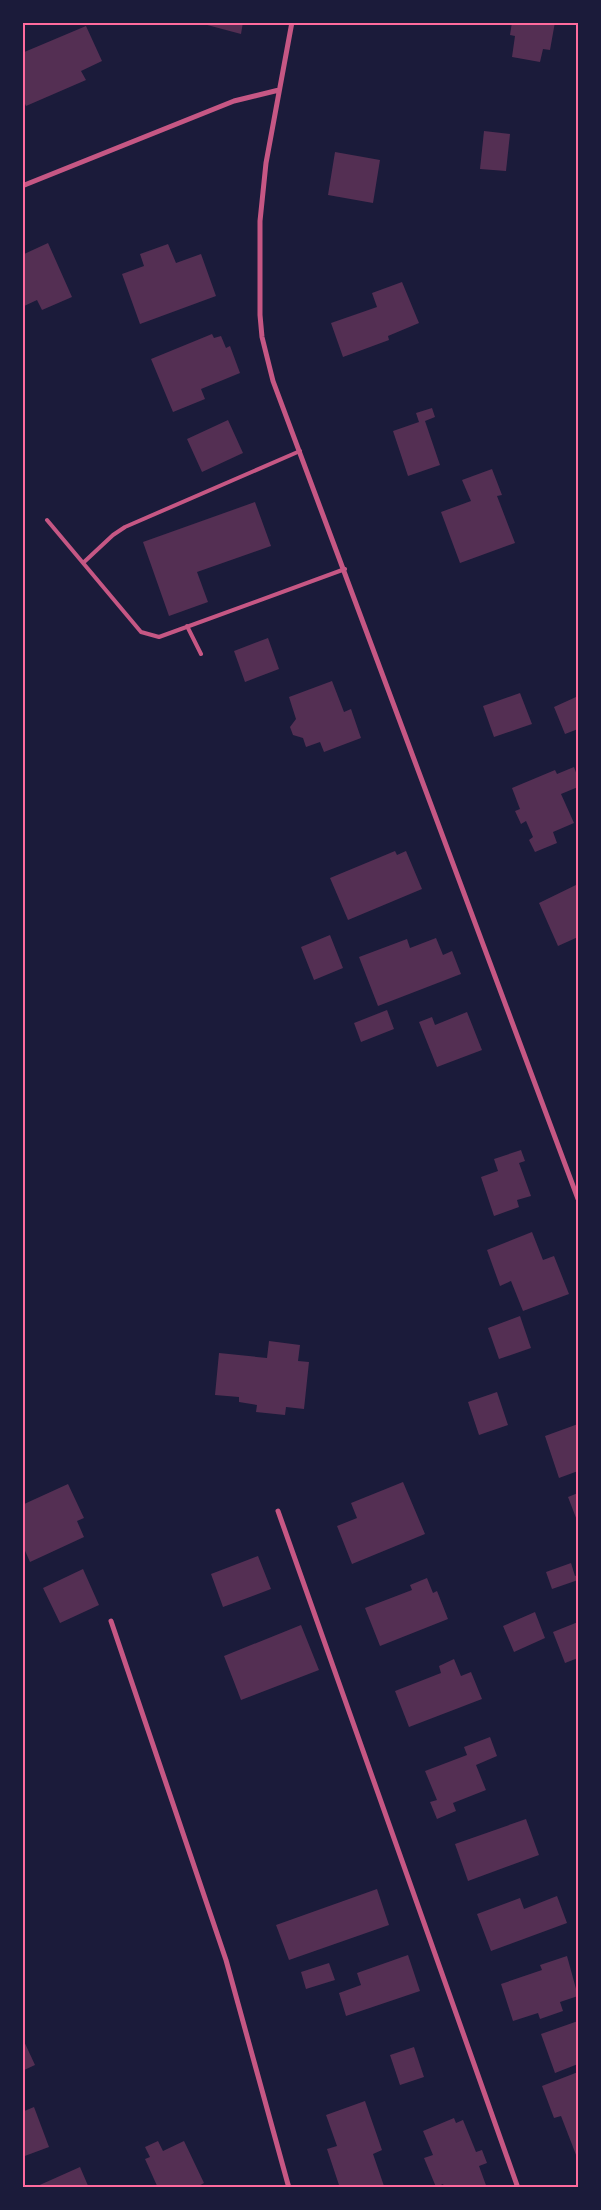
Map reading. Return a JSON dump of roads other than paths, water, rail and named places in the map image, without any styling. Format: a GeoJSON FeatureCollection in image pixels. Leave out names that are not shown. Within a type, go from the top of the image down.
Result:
{"type":"FeatureCollection","features":[{"type":"Feature","properties":{"kind":"street"},"geometry":{"type":"LineString","coordinates":[[292,22],[266,163],[260,221],[260,315],[262,337],[274,381],[578,1199]]}},
{"type":"Feature","properties":{"kind":"street"},"geometry":{"type":"LineString","coordinates":[[22,186],[234,101],[279,90]]}},
{"type":"Feature","properties":{"kind":"street"},"geometry":{"type":"LineString","coordinates":[[278,1511],[518,2188]]}},
{"type":"Feature","properties":{"kind":"street"},"geometry":{"type":"LineString","coordinates":[[111,1621],[226,1960],[289,2188]]}},
{"type":"Feature","properties":{"kind":"lane"},"geometry":{"type":"LineString","coordinates":[[83,563],[113,535],[125,527],[300,451]]}},
{"type":"Feature","properties":{"kind":"lane"},"geometry":{"type":"LineString","coordinates":[[48,520],[141,632],[159,637],[345,568]]}},
{"type":"Feature","properties":{"kind":"lane"},"geometry":{"type":"LineString","coordinates":[[187,626],[201,654]]}}]}
